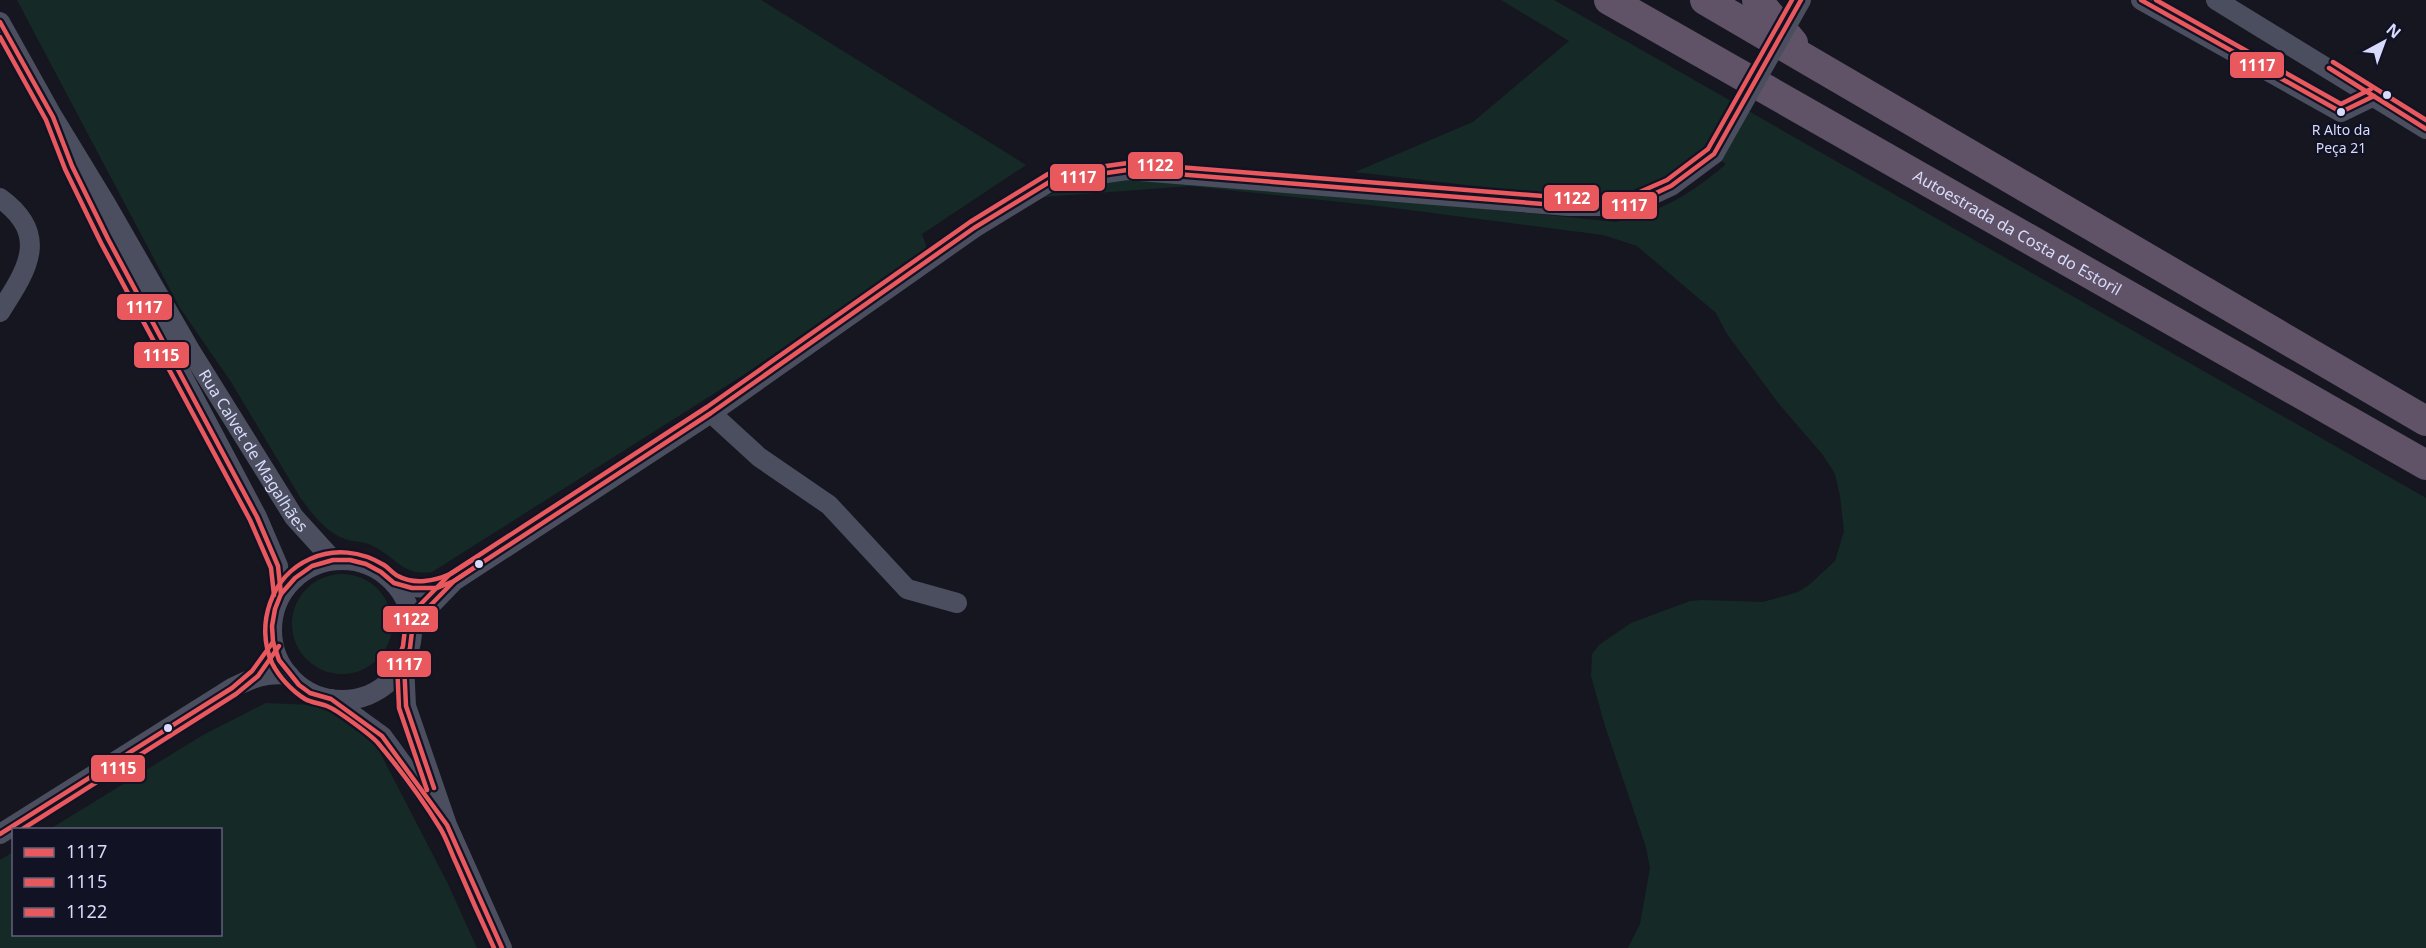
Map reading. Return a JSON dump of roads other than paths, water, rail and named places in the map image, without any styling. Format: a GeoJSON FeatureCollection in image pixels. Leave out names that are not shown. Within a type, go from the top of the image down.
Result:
{"type":"FeatureCollection","features":[{"type":"Feature","properties":{"kind":"highway","name":"Autoestrada da Costa do Estoril"},"geometry":{"type":"LineString","coordinates":[[1609,0],[2426,465]]}},
{"type":"Feature","properties":{"kind":"highway"},"geometry":{"type":"LineString","coordinates":[[1705,0],[2426,421]]}},
{"type":"Feature","properties":{"kind":"highway"},"geometry":{"type":"LineString","coordinates":[[1757,0],[1804,57]]}},
{"type":"Feature","properties":{"kind":"street"},"geometry":{"type":"LineString","coordinates":[[394,583],[412,588],[436,588],[454,581],[711,413],[974,228],[1051,182],[1127,170],[1568,206],[1628,206],[1671,186],[1714,154],[1802,0]]}},
{"type":"Feature","properties":{"kind":"street"},"geometry":{"type":"LineString","coordinates":[[2141,0],[2341,112],[2374,96]]}},
{"type":"Feature","properties":{"kind":"street"},"geometry":{"type":"LineString","coordinates":[[2216,0],[2426,129]]}},
{"type":"Feature","properties":{"kind":"street","name":"Rua Calvet de Magalhães"},"geometry":{"type":"LineString","coordinates":[[0,22],[52,117],[106,204],[190,350],[282,499],[294,517],[333,560]]}},
{"type":"Feature","properties":{"kind":"street","name":"Rua Calvet de Magalhães"},"geometry":{"type":"LineString","coordinates":[[52,117],[72,166],[108,238],[270,544],[278,566],[281,594]]}},
{"type":"Feature","properties":{"kind":"street"},"geometry":{"type":"LineString","coordinates":[[0,198],[14,208],[24,222],[30,238],[30,256],[23,275],[0,312]]}},
{"type":"Feature","properties":{"kind":"street"},"geometry":{"type":"LineString","coordinates":[[711,413],[759,457],[829,505],[907,589],[957,603]]}},
{"type":"Feature","properties":{"kind":"street"},"geometry":{"type":"LineString","coordinates":[[333,560],[350,560],[366,564],[381,572],[394,583],[404,597],[410,613],[412,631],[410,648],[404,663],[391,680],[374,693],[353,699],[332,699],[310,693],[289,675],[279,660],[273,642],[272,626],[281,594],[295,578],[312,566],[333,560]]}},
{"type":"Feature","properties":{"kind":"street"},"geometry":{"type":"LineString","coordinates":[[412,631],[422,614],[454,581]]}},
{"type":"Feature","properties":{"kind":"street"},"geometry":{"type":"LineString","coordinates":[[232,688],[252,671],[273,642]]}},
{"type":"Feature","properties":{"kind":"street"},"geometry":{"type":"LineString","coordinates":[[404,663],[406,706],[447,825],[502,948]]}},
{"type":"Feature","properties":{"kind":"street"},"geometry":{"type":"LineString","coordinates":[[0,834],[232,688],[253,678],[273,673],[289,675]]}},
{"type":"Feature","properties":{"kind":"street"},"geometry":{"type":"LineString","coordinates":[[332,699],[382,736],[447,825]]}},
{"type":"Feature","properties":{"kind":"place","name":"R Alto da Peça 21"},"geometry":{"type":"Point","coordinates":[2341,112]}}]}
